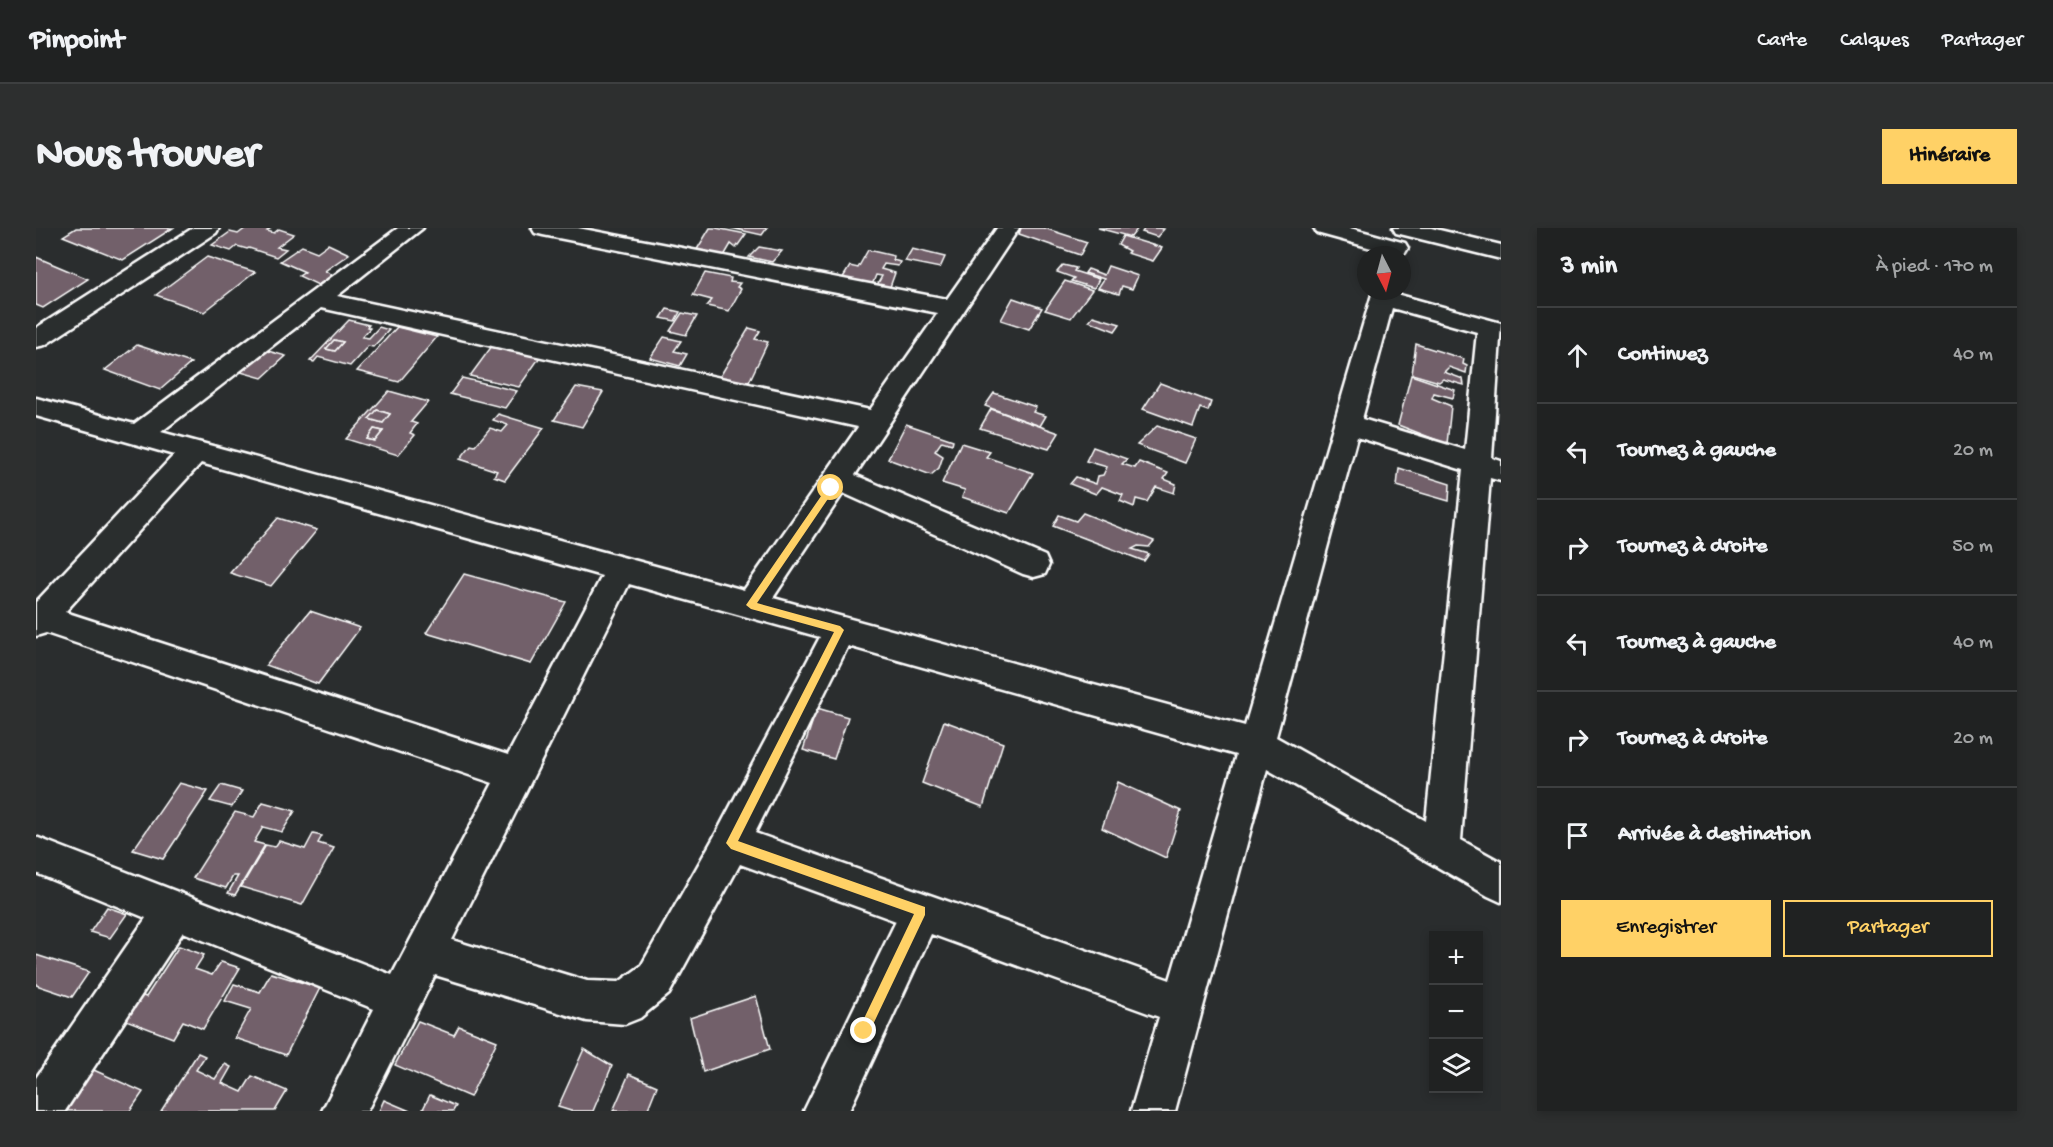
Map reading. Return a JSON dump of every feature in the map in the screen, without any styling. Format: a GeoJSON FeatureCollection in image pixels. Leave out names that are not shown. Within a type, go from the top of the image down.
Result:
{"type":"FeatureCollection","features":[{"type":"Feature","properties":{"kind":"street"},"geometry":{"type":"LineString","coordinates":[[36,339],[208,228]]}},
{"type":"Feature","properties":{"kind":"street"},"geometry":{"type":"LineString","coordinates":[[138,435],[412,228]]}},
{"type":"Feature","properties":{"kind":"street"},"geometry":{"type":"LineString","coordinates":[[543,228],[953,309]]}},
{"type":"Feature","properties":{"kind":"street"},"geometry":{"type":"LineString","coordinates":[[751,605],[1008,228]]}},
{"type":"Feature","properties":{"kind":"street"},"geometry":{"type":"LineString","coordinates":[[1325,228],[1501,252]]}},
{"type":"Feature","properties":{"kind":"street"},"geometry":{"type":"LineString","coordinates":[[318,300],[876,422]]}},
{"type":"Feature","properties":{"kind":"street"},"geometry":{"type":"LineString","coordinates":[[1153,1111],[1383,300]]}},
{"type":"Feature","properties":{"kind":"street"},"geometry":{"type":"LineString","coordinates":[[1400,300],[1496,329],[1489,468],[1442,849]]}},
{"type":"Feature","properties":{"kind":"street"},"geometry":{"type":"LineString","coordinates":[[36,407],[1257,745],[1501,883]]}},
{"type":"Feature","properties":{"kind":"street"},"geometry":{"type":"LineString","coordinates":[[1347,424],[1489,468]]}},
{"type":"Feature","properties":{"kind":"street"},"geometry":{"type":"LineString","coordinates":[[195,451],[38,619],[516,774]]}},
{"type":"Feature","properties":{"kind":"street"},"geometry":{"type":"LineString","coordinates":[[837,479],[1034,565]]}},
{"type":"Feature","properties":{"kind":"street"},"geometry":{"type":"LineString","coordinates":[[344,1111],[621,569]]}},
{"type":"Feature","properties":{"kind":"street"},"geometry":{"type":"LineString","coordinates":[[426,952],[587,1000],[625,1003],[655,980],[731,843],[840,630]]}},
{"type":"Feature","properties":{"kind":"street"},"geometry":{"type":"LineString","coordinates":[[731,843],[1183,1005]]}},
{"type":"Feature","properties":{"kind":"street"},"geometry":{"type":"LineString","coordinates":[[36,855],[401,999]]}},
{"type":"Feature","properties":{"kind":"street"},"geometry":{"type":"LineString","coordinates":[[39,1111],[174,911]]}},
{"type":"Feature","properties":{"kind":"street"},"geometry":{"type":"LineString","coordinates":[[826,1111],[921,911]]}},
{"type":"Feature","properties":{"kind":"building"},"geometry":{"type":"Polygon","coordinates":[[[76,228],[173,228],[123,260],[63,236],[76,228]]]}},
{"type":"Feature","properties":{"kind":"building"},"geometry":{"type":"Polygon","coordinates":[[[246,228],[271,228],[267,231],[274,233],[279,229],[294,234],[277,247],[286,249],[276,257],[249,248],[237,246],[231,251],[212,245],[230,232],[238,234],[246,228]]]}},
{"type":"Feature","properties":{"kind":"building"},"geometry":{"type":"Polygon","coordinates":[[[710,228],[746,234],[736,248],[731,244],[724,256],[696,251],[710,228]]]}},
{"type":"Feature","properties":{"kind":"building"},"geometry":{"type":"Polygon","coordinates":[[[731,228],[767,228],[762,235],[731,228]]]}},
{"type":"Feature","properties":{"kind":"building"},"geometry":{"type":"Polygon","coordinates":[[[1021,228],[1044,228],[1087,242],[1080,255],[1019,234],[1021,228]]]}},
{"type":"Feature","properties":{"kind":"building"},"geometry":{"type":"Polygon","coordinates":[[[1098,228],[1138,228],[1131,237],[1098,228]]]}},
{"type":"Feature","properties":{"kind":"building"},"geometry":{"type":"Polygon","coordinates":[[[1145,228],[1164,229],[1157,237],[1142,232],[1145,228]]]}},
{"type":"Feature","properties":{"kind":"building"},"geometry":{"type":"Polygon","coordinates":[[[1123,236],[1162,248],[1153,261],[1127,253],[1129,251],[1118,245],[1123,236]]]}},
{"type":"Feature","properties":{"kind":"building"},"geometry":{"type":"Polygon","coordinates":[[[328,244],[349,254],[325,271],[333,275],[318,285],[299,276],[305,272],[280,261],[302,246],[317,252],[328,244]]]}},
{"type":"Feature","properties":{"kind":"building"},"geometry":{"type":"Polygon","coordinates":[[[759,247],[782,251],[772,262],[749,257],[759,247]]]}},
{"type":"Feature","properties":{"kind":"building"},"geometry":{"type":"Polygon","coordinates":[[[912,249],[945,257],[940,268],[905,261],[912,249]]]}},
{"type":"Feature","properties":{"kind":"building"},"geometry":{"type":"Polygon","coordinates":[[[868,250],[894,256],[893,260],[900,262],[898,266],[884,264],[881,269],[895,273],[890,287],[877,285],[882,276],[876,275],[872,285],[842,279],[850,266],[858,268],[868,250]]]}},
{"type":"Feature","properties":{"kind":"building"},"geometry":{"type":"Polygon","coordinates":[[[36,257],[88,279],[43,308],[36,305],[36,257]]]}},
{"type":"Feature","properties":{"kind":"building"},"geometry":{"type":"Polygon","coordinates":[[[207,257],[255,272],[204,312],[156,295],[207,257]]]}},
{"type":"Feature","properties":{"kind":"building"},"geometry":{"type":"Polygon","coordinates":[[[1063,265],[1076,268],[1074,271],[1099,279],[1094,288],[1071,281],[1074,278],[1057,272],[1063,265]]]}},
{"type":"Feature","properties":{"kind":"building"},"geometry":{"type":"Polygon","coordinates":[[[1108,266],[1138,276],[1132,289],[1122,286],[1119,294],[1098,288],[1104,279],[1085,273],[1088,269],[1104,275],[1108,266]]]}},
{"type":"Feature","properties":{"kind":"building"},"geometry":{"type":"Polygon","coordinates":[[[705,273],[731,278],[730,282],[740,283],[737,287],[741,289],[729,311],[707,306],[712,300],[693,295],[705,273]]]}},
{"type":"Feature","properties":{"kind":"building"},"geometry":{"type":"Polygon","coordinates":[[[1065,281],[1092,290],[1071,318],[1045,310],[1065,281]]]}},
{"type":"Feature","properties":{"kind":"building"},"geometry":{"type":"Polygon","coordinates":[[[1013,298],[1042,308],[1029,329],[1001,320],[1013,298]]]}},
{"type":"Feature","properties":{"kind":"building"},"geometry":{"type":"Polygon","coordinates":[[[667,309],[680,312],[675,321],[661,318],[667,309]]]}},
{"type":"Feature","properties":{"kind":"building"},"geometry":{"type":"Polygon","coordinates":[[[682,313],[697,316],[686,335],[670,331],[682,313]]]}},
{"type":"Feature","properties":{"kind":"building"},"geometry":{"type":"Polygon","coordinates":[[[1093,316],[1120,324],[1115,331],[1089,321],[1093,316]]]}},
{"type":"Feature","properties":{"kind":"building"},"geometry":{"type":"Polygon","coordinates":[[[349,320],[369,325],[367,327],[370,328],[362,337],[369,338],[379,327],[389,330],[373,347],[368,346],[350,366],[318,357],[314,362],[310,361],[349,320]],[[334,340],[326,349],[335,351],[343,342],[334,340]]]}},
{"type":"Feature","properties":{"kind":"building"},"geometry":{"type":"Polygon","coordinates":[[[397,327],[437,337],[399,382],[357,371],[397,327]]]}},
{"type":"Feature","properties":{"kind":"building"},"geometry":{"type":"Polygon","coordinates":[[[749,328],[760,331],[755,339],[768,342],[749,382],[719,378],[749,328]]]}},
{"type":"Feature","properties":{"kind":"building"},"geometry":{"type":"Polygon","coordinates":[[[664,337],[681,341],[674,351],[687,354],[680,366],[650,358],[664,337]]]}},
{"type":"Feature","properties":{"kind":"building"},"geometry":{"type":"Polygon","coordinates":[[[334,340],[343,342],[335,351],[326,349],[334,340]]]}},
{"type":"Feature","properties":{"kind":"building"},"geometry":{"type":"Polygon","coordinates":[[[1416,344],[1464,359],[1463,364],[1467,366],[1466,373],[1449,367],[1444,372],[1463,379],[1464,385],[1443,379],[1439,382],[1412,374],[1416,344]]]}},
{"type":"Feature","properties":{"kind":"building"},"geometry":{"type":"Polygon","coordinates":[[[137,345],[191,363],[160,390],[105,370],[137,345]]]}},
{"type":"Feature","properties":{"kind":"building"},"geometry":{"type":"Polygon","coordinates":[[[492,346],[540,357],[519,387],[470,376],[492,346]]]}},
{"type":"Feature","properties":{"kind":"building"},"geometry":{"type":"Polygon","coordinates":[[[261,349],[286,356],[262,378],[237,371],[261,349]]]}},
{"type":"Feature","properties":{"kind":"building"},"geometry":{"type":"Polygon","coordinates":[[[1411,375],[1455,390],[1453,398],[1434,393],[1432,398],[1451,406],[1447,444],[1398,425],[1411,375]]]}},
{"type":"Feature","properties":{"kind":"building"},"geometry":{"type":"Polygon","coordinates":[[[462,378],[517,391],[505,408],[450,394],[462,378]]]}},
{"type":"Feature","properties":{"kind":"building"},"geometry":{"type":"Polygon","coordinates":[[[1160,383],[1211,402],[1208,411],[1200,408],[1193,427],[1143,409],[1160,383]]]}},
{"type":"Feature","properties":{"kind":"building"},"geometry":{"type":"Polygon","coordinates":[[[576,387],[603,392],[582,427],[554,420],[576,387]]]}},
{"type":"Feature","properties":{"kind":"building"},"geometry":{"type":"Polygon","coordinates":[[[389,391],[428,402],[411,422],[417,424],[410,433],[415,435],[398,455],[346,439],[389,391]],[[377,410],[369,419],[383,423],[390,414],[377,410]],[[374,429],[367,439],[375,441],[383,431],[374,429]]]}},
{"type":"Feature","properties":{"kind":"building"},"geometry":{"type":"Polygon","coordinates":[[[994,393],[1036,407],[1033,412],[1046,416],[1040,426],[985,406],[994,393]]]}},
{"type":"Feature","properties":{"kind":"building"},"geometry":{"type":"Polygon","coordinates":[[[991,409],[1059,433],[1049,449],[980,428],[991,409]]]}},
{"type":"Feature","properties":{"kind":"building"},"geometry":{"type":"Polygon","coordinates":[[[377,410],[390,414],[383,423],[369,419],[377,410]]]}},
{"type":"Feature","properties":{"kind":"building"},"geometry":{"type":"Polygon","coordinates":[[[498,414],[544,428],[505,480],[494,476],[497,471],[460,459],[471,445],[475,446],[490,428],[502,432],[508,425],[493,420],[498,414]]]}},
{"type":"Feature","properties":{"kind":"building"},"geometry":{"type":"Polygon","coordinates":[[[906,424],[953,440],[952,444],[942,441],[935,451],[943,456],[939,468],[931,475],[888,459],[906,424]]]}},
{"type":"Feature","properties":{"kind":"building"},"geometry":{"type":"Polygon","coordinates":[[[1157,426],[1196,439],[1185,463],[1137,445],[1157,426]]]}},
{"type":"Feature","properties":{"kind":"building"},"geometry":{"type":"Polygon","coordinates":[[[374,429],[383,431],[375,441],[367,439],[374,429]]]}},
{"type":"Feature","properties":{"kind":"building"},"geometry":{"type":"Polygon","coordinates":[[[961,443],[990,452],[986,457],[1033,473],[1009,513],[962,497],[965,490],[942,483],[961,443]]]}},
{"type":"Feature","properties":{"kind":"building"},"geometry":{"type":"Polygon","coordinates":[[[1093,447],[1127,459],[1122,464],[1135,468],[1139,462],[1168,473],[1164,479],[1176,484],[1174,493],[1156,487],[1147,502],[1136,499],[1134,507],[1120,501],[1123,495],[1102,487],[1096,494],[1070,484],[1076,477],[1096,484],[1098,476],[1103,475],[1107,467],[1086,461],[1093,447]]]}},
{"type":"Feature","properties":{"kind":"building"},"geometry":{"type":"Polygon","coordinates":[[[1399,468],[1450,484],[1449,501],[1397,486],[1399,468]]]}},
{"type":"Feature","properties":{"kind":"building"},"geometry":{"type":"Polygon","coordinates":[[[1083,513],[1154,541],[1149,547],[1138,546],[1132,549],[1149,554],[1144,561],[1053,526],[1059,515],[1076,521],[1083,513]]]}},
{"type":"Feature","properties":{"kind":"building"},"geometry":{"type":"Polygon","coordinates":[[[278,518],[317,530],[271,586],[230,573],[278,518]]]}},
{"type":"Feature","properties":{"kind":"building"},"geometry":{"type":"Polygon","coordinates":[[[464,574],[566,602],[531,664],[426,633],[464,574]]]}},
{"type":"Feature","properties":{"kind":"building"},"geometry":{"type":"Polygon","coordinates":[[[310,611],[360,628],[318,684],[266,665],[310,611]]]}},
{"type":"Feature","properties":{"kind":"building"},"geometry":{"type":"Polygon","coordinates":[[[817,708],[848,717],[834,759],[803,750],[817,708]]]}},
{"type":"Feature","properties":{"kind":"building"},"geometry":{"type":"Polygon","coordinates":[[[944,721],[1003,743],[983,807],[922,783],[944,721]]]}},
{"type":"Feature","properties":{"kind":"building"},"geometry":{"type":"Polygon","coordinates":[[[1118,782],[1181,811],[1166,858],[1102,828],[1118,782]]]}},
{"type":"Feature","properties":{"kind":"building"},"geometry":{"type":"Polygon","coordinates":[[[179,783],[208,791],[163,859],[133,850],[179,783]]]}},
{"type":"Feature","properties":{"kind":"building"},"geometry":{"type":"Polygon","coordinates":[[[221,785],[242,791],[232,807],[210,801],[221,785]]]}},
{"type":"Feature","properties":{"kind":"building"},"geometry":{"type":"Polygon","coordinates":[[[263,802],[295,811],[282,832],[263,827],[254,842],[265,845],[235,895],[228,893],[238,876],[233,876],[226,888],[193,878],[235,812],[254,817],[263,802]]]}},
{"type":"Feature","properties":{"kind":"building"},"geometry":{"type":"Polygon","coordinates":[[[313,834],[322,836],[318,843],[334,848],[302,905],[241,887],[266,845],[275,847],[279,841],[305,849],[313,834]]]}},
{"type":"Feature","properties":{"kind":"building"},"geometry":{"type":"Polygon","coordinates":[[[107,907],[127,914],[110,938],[90,932],[107,907]]]}},
{"type":"Feature","properties":{"kind":"building"},"geometry":{"type":"Polygon","coordinates":[[[179,946],[204,955],[195,969],[212,975],[221,962],[240,968],[203,1029],[183,1021],[173,1038],[113,1015],[129,991],[146,997],[179,946]]]}},
{"type":"Feature","properties":{"kind":"building"},"geometry":{"type":"Polygon","coordinates":[[[36,955],[89,972],[72,997],[36,985],[36,955]]]}},
{"type":"Feature","properties":{"kind":"building"},"geometry":{"type":"Polygon","coordinates":[[[271,973],[320,988],[286,1055],[235,1038],[251,1009],[225,1001],[234,984],[260,992],[271,973]]]}},
{"type":"Feature","properties":{"kind":"building"},"geometry":{"type":"Polygon","coordinates":[[[756,996],[770,1049],[703,1072],[690,1018],[756,996]]]}},
{"type":"Feature","properties":{"kind":"building"},"geometry":{"type":"Polygon","coordinates":[[[418,1021],[454,1035],[459,1026],[497,1041],[470,1097],[395,1065],[418,1021]]]}},
{"type":"Feature","properties":{"kind":"building"},"geometry":{"type":"Polygon","coordinates":[[[584,1049],[612,1066],[593,1111],[571,1111],[558,1107],[584,1049]]]}},
{"type":"Feature","properties":{"kind":"building"},"geometry":{"type":"Polygon","coordinates":[[[198,1053],[205,1056],[196,1070],[215,1079],[225,1064],[231,1067],[222,1083],[242,1092],[252,1076],[287,1091],[275,1111],[161,1111],[198,1053]]]}},
{"type":"Feature","properties":{"kind":"building"},"geometry":{"type":"Polygon","coordinates":[[[87,1067],[143,1092],[130,1111],[67,1111],[59,1107],[87,1067]]]}},
{"type":"Feature","properties":{"kind":"building"},"geometry":{"type":"Polygon","coordinates":[[[629,1074],[657,1086],[647,1111],[613,1111],[629,1074]]]}},
{"type":"Feature","properties":{"kind":"building"},"geometry":{"type":"Polygon","coordinates":[[[430,1095],[456,1106],[453,1111],[422,1111],[430,1095]]]}},
{"type":"Feature","properties":{"kind":"building"},"geometry":{"type":"Polygon","coordinates":[[[384,1100],[410,1111],[379,1111],[384,1100]]]}},
{"type":"Feature","properties":{"kind":"route"},"geometry":{"type":"LineString","coordinates":[[831,488],[751,605],[840,630],[731,843],[921,911],[864,1031]]}}]}
